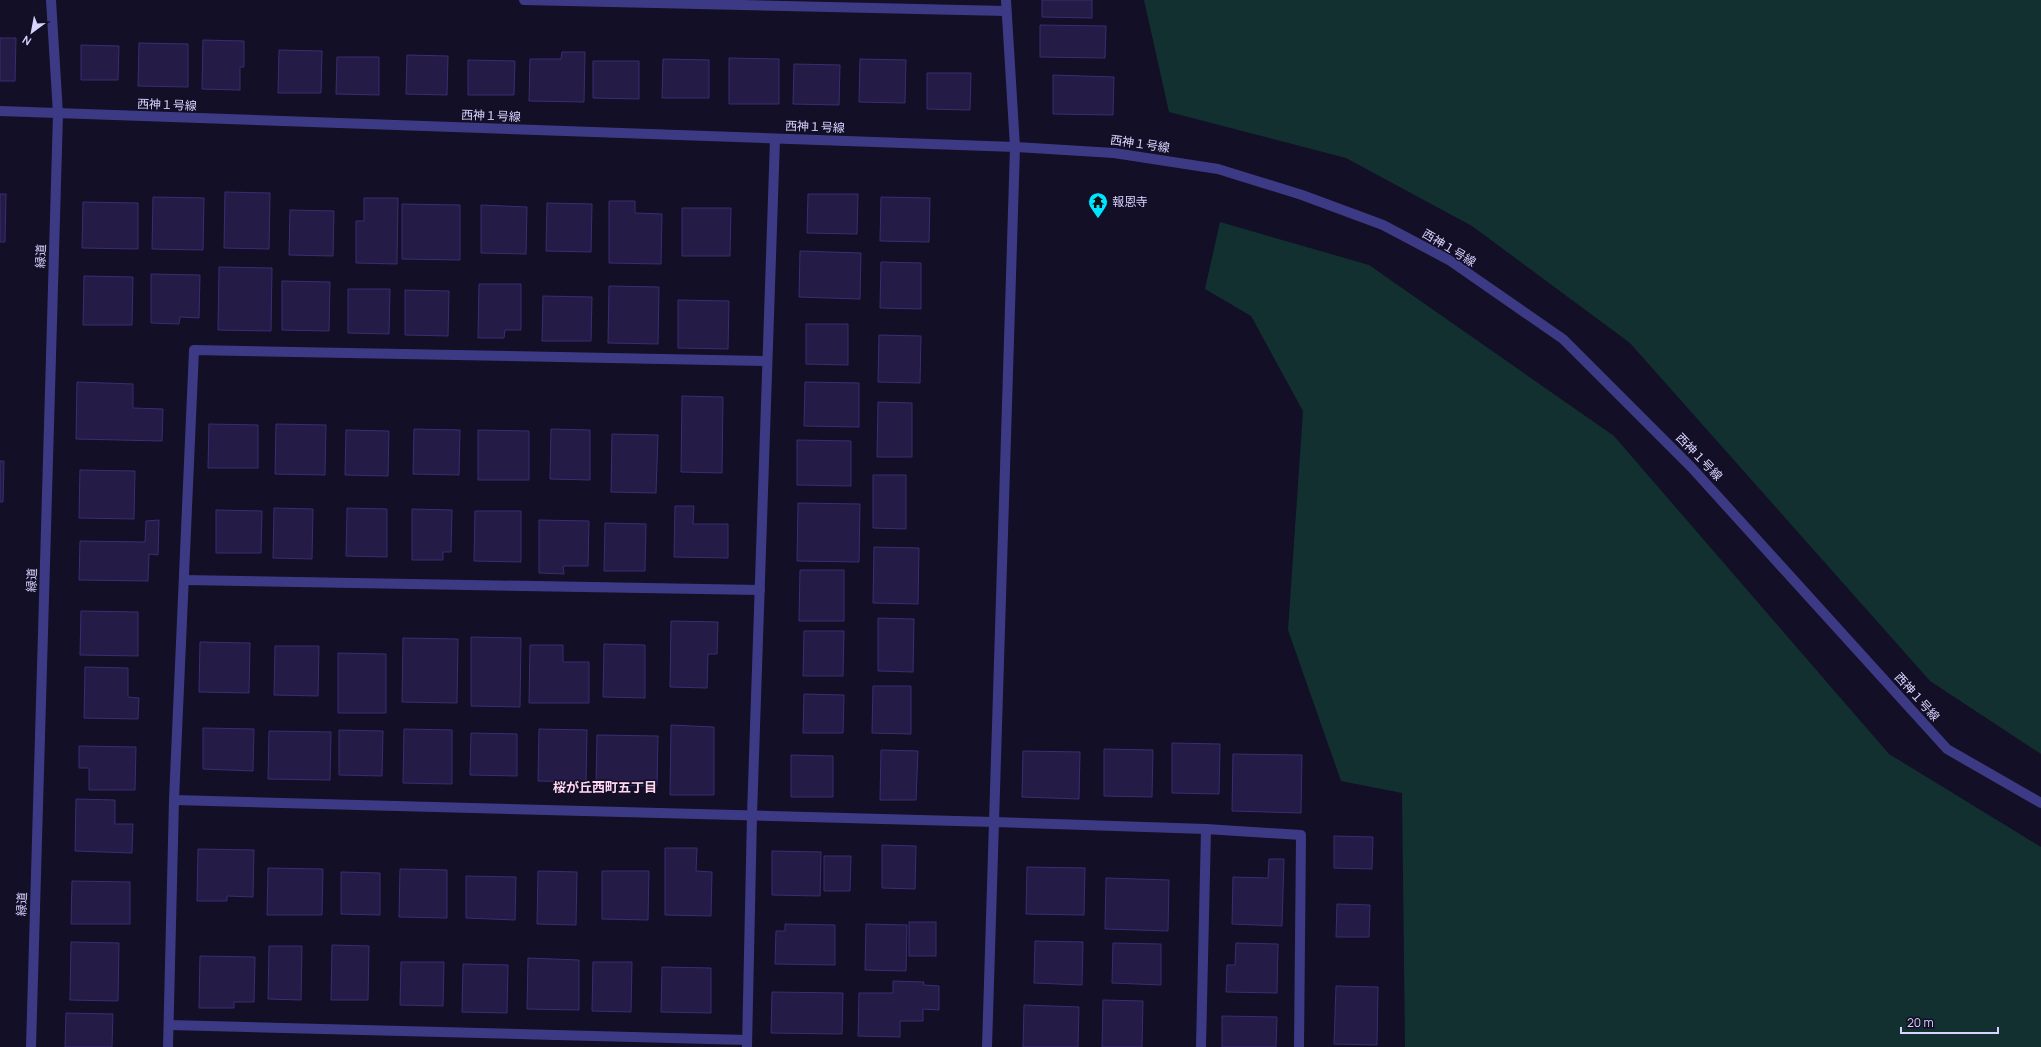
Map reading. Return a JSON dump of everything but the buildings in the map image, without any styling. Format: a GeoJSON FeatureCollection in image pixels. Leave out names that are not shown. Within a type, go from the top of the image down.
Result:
{"type":"FeatureCollection","features":[{"type":"Feature","properties":{"kind":"street","name":"緑道"},"geometry":{"type":"LineString","coordinates":[[31,1047],[58,114],[51,0]]}},
{"type":"Feature","properties":{"kind":"street"},"geometry":{"type":"LineString","coordinates":[[524,0],[1006,12]]}},
{"type":"Feature","properties":{"kind":"street"},"geometry":{"type":"LineString","coordinates":[[987,1047],[1015,147],[1006,0]]}},
{"type":"Feature","properties":{"kind":"street","name":"西神１号線"},"geometry":{"type":"LineString","coordinates":[[0,111],[1015,147],[1114,153],[1218,169],[1302,195],[1383,225],[1449,260],[1563,339],[1692,468],[1947,749],[2041,803]]}},
{"type":"Feature","properties":{"kind":"street"},"geometry":{"type":"LineString","coordinates":[[169,1025],[747,1044],[752,815],[775,139]]}},
{"type":"Feature","properties":{"kind":"street"},"geometry":{"type":"LineString","coordinates":[[168,1047],[174,800],[194,350],[767,361]]}},
{"type":"Feature","properties":{"kind":"street"},"geometry":{"type":"LineString","coordinates":[[184,580],[760,590]]}},
{"type":"Feature","properties":{"kind":"street"},"geometry":{"type":"LineString","coordinates":[[174,800],[1206,828],[1301,835],[1299,1047]]}},
{"type":"Feature","properties":{"kind":"street"},"geometry":{"type":"LineString","coordinates":[[1201,1047],[1206,828]]}},
{"type":"Feature","properties":{"kind":"green space"},"geometry":{"type":"Polygon","coordinates":[[[1144,0],[2041,0],[2041,754],[1930,681],[1630,343],[1472,226],[1346,158],[1169,112],[1144,0]]]}},
{"type":"Feature","properties":{"kind":"green space"},"geometry":{"type":"Polygon","coordinates":[[[1220,222],[1369,265],[1614,436],[1889,754],[2041,847],[2041,1047],[1405,1047],[1402,793],[1341,781],[1288,630],[1303,411],[1251,316],[1205,289],[1220,222]]]}},
{"type":"Feature","properties":{"kind":"place","name":"報恩寺"},"geometry":{"type":"Point","coordinates":[1098,219]}},
{"type":"Feature","properties":{"kind":"district","name":"桜が丘西町五丁目"},"geometry":{"type":"Point","coordinates":[605,787]}}]}
